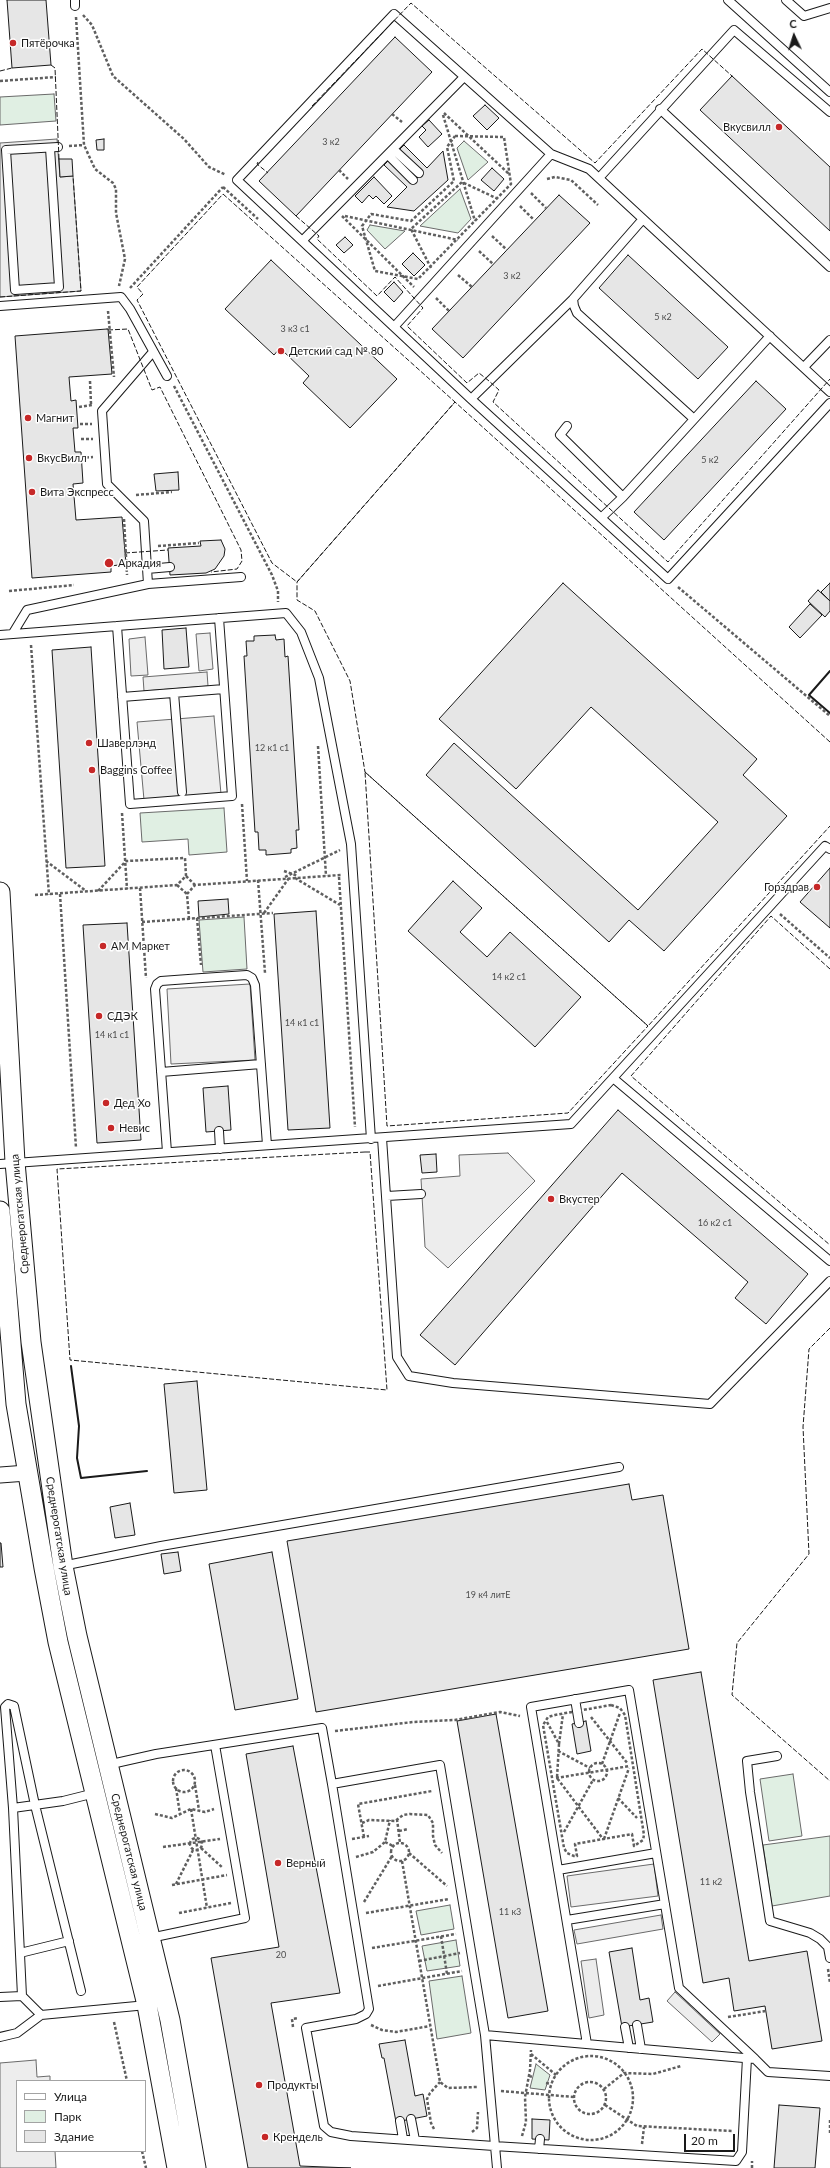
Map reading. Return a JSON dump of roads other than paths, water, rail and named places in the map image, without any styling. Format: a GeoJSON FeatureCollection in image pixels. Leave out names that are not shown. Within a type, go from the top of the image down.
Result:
{"type":"FeatureCollection","features":[{"type":"Feature","properties":{"kind":"street","name":"Среднерогатская улица"},"geometry":{"type":"LineString","coordinates":[[0,892],[7,1163],[63,1566],[98,1767]]}},
{"type":"Feature","properties":{"kind":"street","name":"Среднерогатская улица"},"geometry":{"type":"LineString","coordinates":[[0,1211],[16,1404],[58,1642],[98,1767],[196,2168]]}},
{"type":"Feature","properties":{"kind":"street"},"geometry":{"type":"LineString","coordinates":[[0,1475],[27,1473]]}},
{"type":"Feature","properties":{"kind":"street","name":"Среднерогатская улица"},"geometry":{"type":"LineString","coordinates":[[156,2003],[177,2168]]}},
{"type":"Feature","properties":{"kind":"lane"},"geometry":{"type":"LineString","coordinates":[[728,0],[830,92]]}},
{"type":"Feature","properties":{"kind":"lane"},"geometry":{"type":"LineString","coordinates":[[786,0],[804,16],[830,8]]}},
{"type":"Feature","properties":{"kind":"lane"},"geometry":{"type":"LineString","coordinates":[[830,392],[589,169],[551,154],[394,14],[237,180],[303,240],[470,399],[668,579],[830,403]]}},
{"type":"Feature","properties":{"kind":"lane"},"geometry":{"type":"LineString","coordinates":[[599,178],[660,109],[734,30],[830,112]]}},
{"type":"Feature","properties":{"kind":"lane"},"geometry":{"type":"LineString","coordinates":[[303,240],[464,77]]}},
{"type":"Feature","properties":{"kind":"lane"},"geometry":{"type":"LineString","coordinates":[[660,109],[830,267]]}},
{"type":"Feature","properties":{"kind":"lane"},"geometry":{"type":"LineString","coordinates":[[54,147],[59,287],[16,290],[6,150],[54,147]]}},
{"type":"Feature","properties":{"kind":"lane"},"geometry":{"type":"LineString","coordinates":[[390,152],[419,173]]}},
{"type":"Feature","properties":{"kind":"lane"},"geometry":{"type":"LineString","coordinates":[[390,152],[413,180]]}},
{"type":"Feature","properties":{"kind":"lane"},"geometry":{"type":"LineString","coordinates":[[394,327],[472,244],[478,233],[551,154]]}},
{"type":"Feature","properties":{"kind":"lane"},"geometry":{"type":"LineString","coordinates":[[470,399],[573,298],[643,219]]}},
{"type":"Feature","properties":{"kind":"lane"},"geometry":{"type":"LineString","coordinates":[[0,306],[119,298],[130,309],[152,353],[167,376]]}},
{"type":"Feature","properties":{"kind":"lane"},"geometry":{"type":"LineString","coordinates":[[573,298],[577,314],[694,418]]}},
{"type":"Feature","properties":{"kind":"lane"},"geometry":{"type":"LineString","coordinates":[[601,518],[623,497],[770,336]]}},
{"type":"Feature","properties":{"kind":"lane"},"geometry":{"type":"LineString","coordinates":[[804,367],[830,340]]}},
{"type":"Feature","properties":{"kind":"lane"},"geometry":{"type":"LineString","coordinates":[[148,584],[144,521],[107,484],[102,411],[152,353]]}},
{"type":"Feature","properties":{"kind":"lane"},"geometry":{"type":"LineString","coordinates":[[567,426],[560,435],[623,497]]}},
{"type":"Feature","properties":{"kind":"lane"},"geometry":{"type":"LineString","coordinates":[[147,569],[170,567]]}},
{"type":"Feature","properties":{"kind":"lane"},"geometry":{"type":"LineString","coordinates":[[13,634],[27,610],[148,584],[241,577]]}},
{"type":"Feature","properties":{"kind":"lane"},"geometry":{"type":"LineString","coordinates":[[0,635],[117,626],[171,625],[219,618],[286,613],[301,632],[319,678],[351,844],[371,1139]]}},
{"type":"Feature","properties":{"kind":"lane"},"geometry":{"type":"LineString","coordinates":[[117,626],[130,804],[138,804],[232,796],[219,618]]}},
{"type":"Feature","properties":{"kind":"lane"},"geometry":{"type":"LineString","coordinates":[[122,697],[224,689]]}},
{"type":"Feature","properties":{"kind":"lane"},"geometry":{"type":"LineString","coordinates":[[174,693],[182,792]]}},
{"type":"Feature","properties":{"kind":"lane"},"geometry":{"type":"LineString","coordinates":[[7,1163],[571,1124],[828,845]]}},
{"type":"Feature","properties":{"kind":"lane"},"geometry":{"type":"LineString","coordinates":[[167,1152],[155,989],[157,984],[161,981],[202,978],[247,975],[252,978],[255,985],[267,1145]]}},
{"type":"Feature","properties":{"kind":"lane"},"geometry":{"type":"LineString","coordinates":[[161,1072],[261,1064]]}},
{"type":"Feature","properties":{"kind":"lane"},"geometry":{"type":"LineString","coordinates":[[613,1078],[830,1261]]}},
{"type":"Feature","properties":{"kind":"lane"},"geometry":{"type":"LineString","coordinates":[[219,1131],[220,1149]]}},
{"type":"Feature","properties":{"kind":"lane"},"geometry":{"type":"LineString","coordinates":[[382,1138],[397,1357],[409,1376],[453,1383],[710,1404],[830,1281]]}},
{"type":"Feature","properties":{"kind":"lane"},"geometry":{"type":"LineString","coordinates":[[387,1196],[421,1194]]}},
{"type":"Feature","properties":{"kind":"lane"},"geometry":{"type":"LineString","coordinates":[[44,1568],[63,1566],[168,1545],[619,1467]]}},
{"type":"Feature","properties":{"kind":"lane"},"geometry":{"type":"LineString","coordinates":[[587,2044],[558,1870],[548,1780],[531,1707],[629,1690],[679,1988],[751,2059],[768,2072],[830,2076]]}},
{"type":"Feature","properties":{"kind":"lane"},"geometry":{"type":"LineString","coordinates":[[575,1699],[579,1723]]}},
{"type":"Feature","properties":{"kind":"lane"},"geometry":{"type":"LineString","coordinates":[[41,2016],[22,1996],[13,1808],[3,1726],[5,1707],[8,1704],[14,1706],[35,1805],[81,1991]]}},
{"type":"Feature","properties":{"kind":"lane"},"geometry":{"type":"LineString","coordinates":[[98,1767],[215,1745],[322,1728],[369,2009],[366,2014],[356,2019],[306,2028],[324,2126],[331,2132],[494,2146],[540,2143],[736,2161],[741,2156],[751,2059]]}},
{"type":"Feature","properties":{"kind":"lane"},"geometry":{"type":"LineString","coordinates":[[141,1940],[245,1918],[215,1745]]}},
{"type":"Feature","properties":{"kind":"lane"},"geometry":{"type":"LineString","coordinates":[[777,1756],[747,1761],[750,1792],[770,1921],[810,1933],[820,1939],[828,1947],[830,1958]]}},
{"type":"Feature","properties":{"kind":"lane"},"geometry":{"type":"LineString","coordinates":[[332,1784],[440,1765],[470,1970],[485,2035],[497,2168]]}},
{"type":"Feature","properties":{"kind":"lane"},"geometry":{"type":"LineString","coordinates":[[13,1808],[104,1791]]}},
{"type":"Feature","properties":{"kind":"lane"},"geometry":{"type":"LineString","coordinates":[[558,1870],[656,1853]]}},
{"type":"Feature","properties":{"kind":"lane"},"geometry":{"type":"LineString","coordinates":[[567,1920],[665,1904]]}},
{"type":"Feature","properties":{"kind":"lane"},"geometry":{"type":"LineString","coordinates":[[20,1953],[69,1940]]}},
{"type":"Feature","properties":{"kind":"lane"},"geometry":{"type":"LineString","coordinates":[[0,1997],[22,1996]]}},
{"type":"Feature","properties":{"kind":"lane"},"geometry":{"type":"LineString","coordinates":[[0,2037],[17,2033],[41,2016],[156,2003]]}},
{"type":"Feature","properties":{"kind":"lane"},"geometry":{"type":"LineString","coordinates":[[637,2025],[641,2049]]}},
{"type":"Feature","properties":{"kind":"lane"},"geometry":{"type":"LineString","coordinates":[[625,2027],[629,2048]]}},
{"type":"Feature","properties":{"kind":"lane"},"geometry":{"type":"LineString","coordinates":[[485,2035],[751,2059]]}},
{"type":"Feature","properties":{"kind":"lane"},"geometry":{"type":"LineString","coordinates":[[411,2119],[415,2140]]}},
{"type":"Feature","properties":{"kind":"lane"},"geometry":{"type":"LineString","coordinates":[[400,2121],[403,2139]]}},
{"type":"Feature","properties":{"kind":"place","name":"Пятёрочка"},"geometry":{"type":"Point","coordinates":[13,43]}},
{"type":"Feature","properties":{"kind":"place","name":"Вкусвилл"},"geometry":{"type":"Point","coordinates":[779,127]}},
{"type":"Feature","properties":{"kind":"place","name":"Детский сад № 80"},"geometry":{"type":"Point","coordinates":[281,351]}},
{"type":"Feature","properties":{"kind":"place","name":"Магнит"},"geometry":{"type":"Point","coordinates":[28,418]}},
{"type":"Feature","properties":{"kind":"place","name":"ВкусВилл"},"geometry":{"type":"Point","coordinates":[29,458]}},
{"type":"Feature","properties":{"kind":"place","name":"Вита Экспресс"},"geometry":{"type":"Point","coordinates":[32,492]}},
{"type":"Feature","properties":{"kind":"place","name":"Аркадия"},"geometry":{"type":"Point","coordinates":[109,563]}},
{"type":"Feature","properties":{"kind":"place","name":"Шаверлэнд"},"geometry":{"type":"Point","coordinates":[89,743]}},
{"type":"Feature","properties":{"kind":"place","name":"Baggins Coffee"},"geometry":{"type":"Point","coordinates":[92,770]}},
{"type":"Feature","properties":{"kind":"place","name":"Горздрав"},"geometry":{"type":"Point","coordinates":[817,887]}},
{"type":"Feature","properties":{"kind":"place","name":"АМ Маркет"},"geometry":{"type":"Point","coordinates":[103,946]}},
{"type":"Feature","properties":{"kind":"place","name":"СДЭК"},"geometry":{"type":"Point","coordinates":[99,1016]}},
{"type":"Feature","properties":{"kind":"place","name":"Дед Хо"},"geometry":{"type":"Point","coordinates":[106,1103]}},
{"type":"Feature","properties":{"kind":"place","name":"Невис"},"geometry":{"type":"Point","coordinates":[111,1128]}},
{"type":"Feature","properties":{"kind":"place","name":"Вкустер"},"geometry":{"type":"Point","coordinates":[551,1199]}},
{"type":"Feature","properties":{"kind":"place","name":"Верный"},"geometry":{"type":"Point","coordinates":[278,1863]}},
{"type":"Feature","properties":{"kind":"place","name":"Продукты"},"geometry":{"type":"Point","coordinates":[259,2085]}},
{"type":"Feature","properties":{"kind":"place","name":"Крендель"},"geometry":{"type":"Point","coordinates":[265,2137]}}]}
